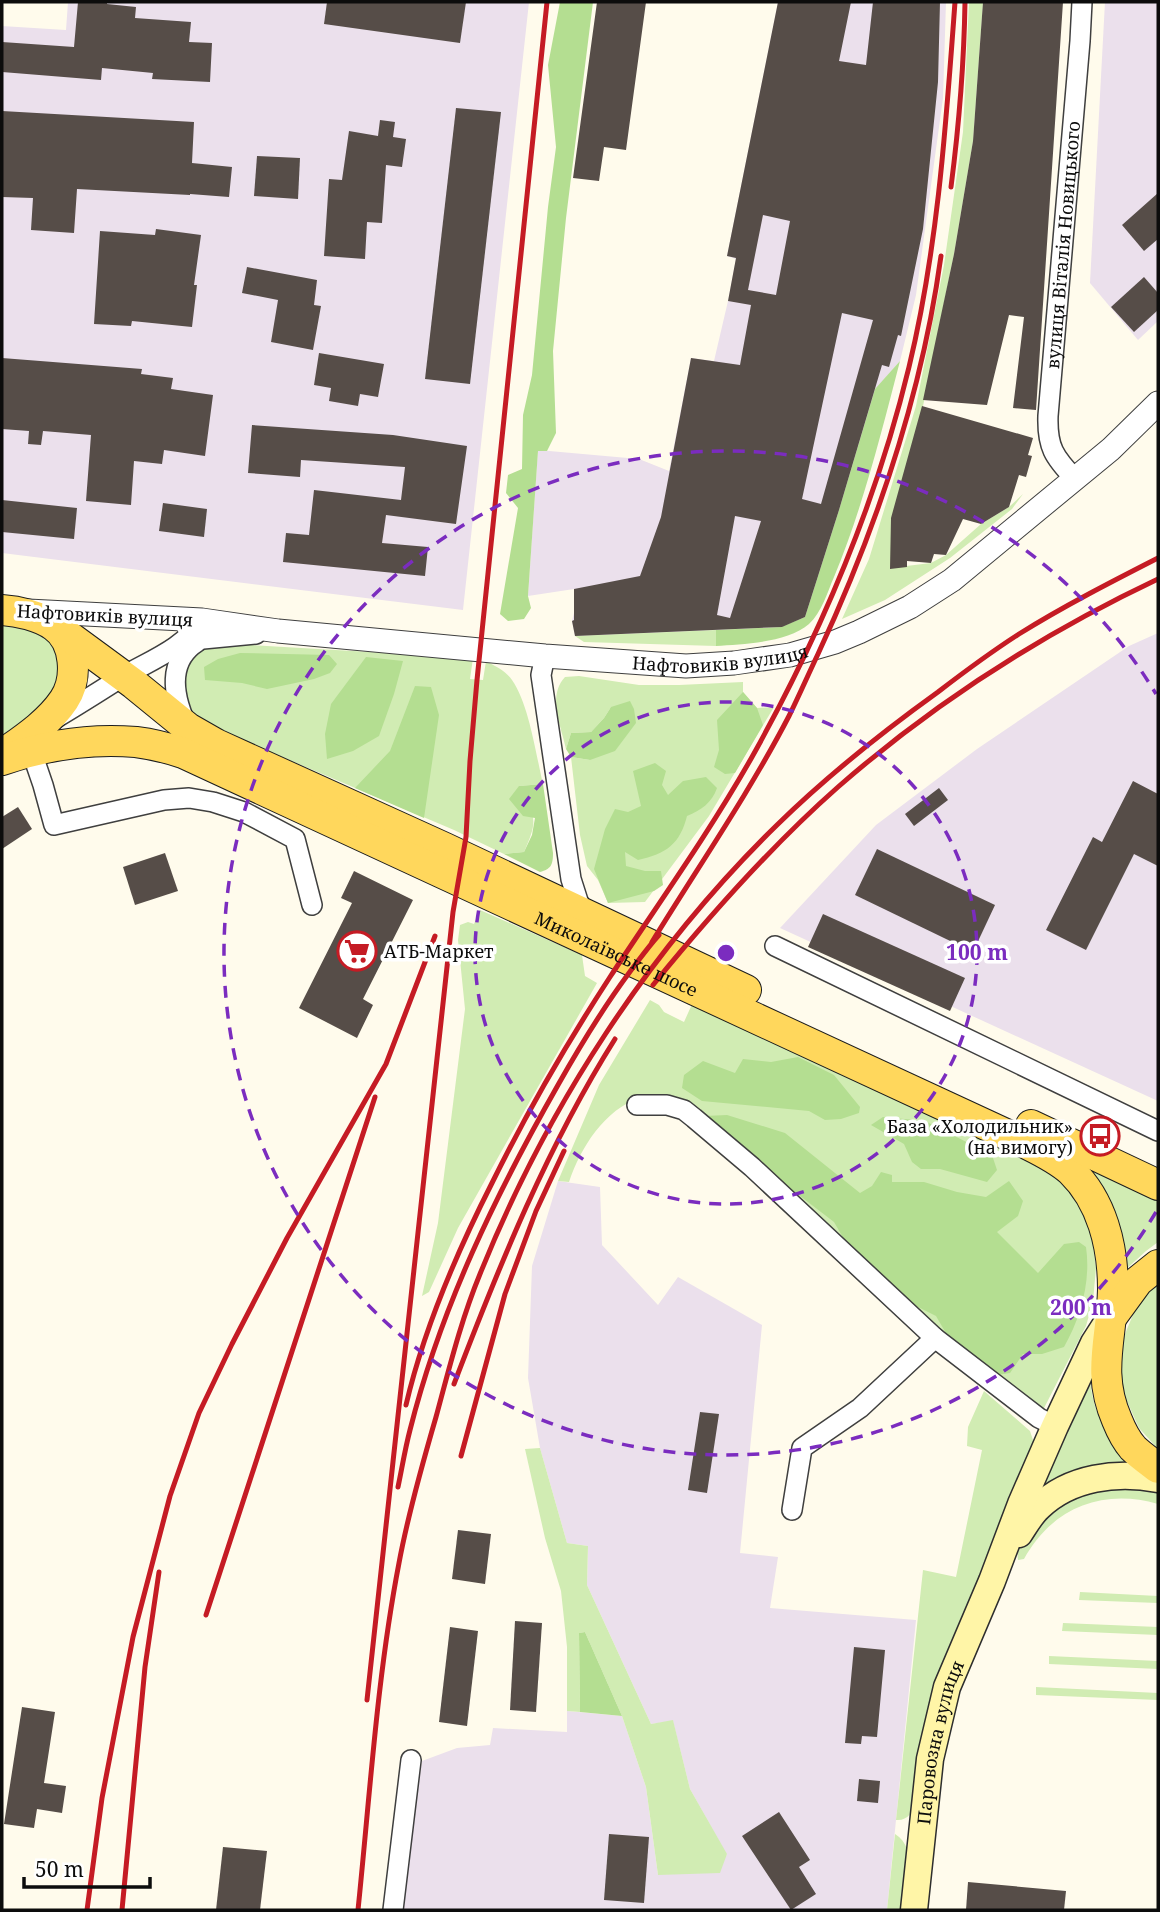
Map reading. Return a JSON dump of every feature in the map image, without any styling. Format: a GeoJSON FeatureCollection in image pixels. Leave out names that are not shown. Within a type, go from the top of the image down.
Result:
{"type":"FeatureCollection","features":[{"type":"Feature","properties":{"kind":"main road","name":"Миколаївське шосе"},"geometry":{"type":"LineString","coordinates":[[5,610],[31,616],[55,626],[124,676],[188,728],[216,744],[445,848],[1158,1185]]}},
{"type":"Feature","properties":{"kind":"main road"},"geometry":{"type":"LineString","coordinates":[[2,754],[32,742],[69,692],[73,667],[71,652],[55,626]]}},
{"type":"Feature","properties":{"kind":"main road","name":"Миколаївське шосе"},"geometry":{"type":"LineString","coordinates":[[2,760],[32,742],[135,742],[183,753],[1055,1158],[1079,1180],[1095,1203],[1109,1241],[1113,1289],[1106,1351],[1106,1382],[1121,1430],[1133,1448],[1158,1468]]}},
{"type":"Feature","properties":{"kind":"main road"},"geometry":{"type":"LineString","coordinates":[[1110,1318],[1138,1281],[1158,1265]]}},
{"type":"Feature","properties":{"kind":"main road","name":"Паровозна вулиця"},"geometry":{"type":"LineString","coordinates":[[914,1910],[930,1759],[947,1687],[1055,1426],[1094,1343],[1110,1318]]}},
{"type":"Feature","properties":{"kind":"main road","name":"Паровозна вулиця"},"geometry":{"type":"LineString","coordinates":[[992,1581],[1036,1509],[1063,1489],[1099,1477],[1141,1475],[1158,1479]]}},
{"type":"Feature","properties":{"kind":"street","name":"вулиця Віталія Новицького"},"geometry":{"type":"LineString","coordinates":[[1075,479],[1058,461],[1051,449],[1047,433],[1082,2]]}},
{"type":"Feature","properties":{"kind":"street","name":"Нафтовиків вулиця"},"geometry":{"type":"LineString","coordinates":[[5,610],[71,612],[202,629],[278,631],[545,656],[698,665],[790,655],[835,642],[910,607],[951,580],[1111,449],[1158,403]]}},
{"type":"Feature","properties":{"kind":"street","name":"Нафтовиків вулиця"},"geometry":{"type":"LineString","coordinates":[[32,742],[124,676],[202,629]]}},
{"type":"Feature","properties":{"kind":"street"},"geometry":{"type":"LineString","coordinates":[[188,728],[176,693],[176,667],[181,655],[202,629]]}},
{"type":"Feature","properties":{"kind":"street"},"geometry":{"type":"LineString","coordinates":[[545,656],[541,675],[571,879],[586,915]]}},
{"type":"Feature","properties":{"kind":"street"},"geometry":{"type":"LineString","coordinates":[[32,742],[54,825],[164,800],[190,798],[213,802],[244,812],[295,839],[312,905]]}},
{"type":"Feature","properties":{"kind":"street"},"geometry":{"type":"LineString","coordinates":[[775,946],[1158,1131]]}},
{"type":"Feature","properties":{"kind":"street"},"geometry":{"type":"LineString","coordinates":[[637,1105],[667,1105],[684,1110],[752,1167],[935,1338],[1039,1418],[1055,1426]]}},
{"type":"Feature","properties":{"kind":"street"},"geometry":{"type":"LineString","coordinates":[[792,1510],[802,1448],[860,1408],[935,1338]]}},
{"type":"Feature","properties":{"kind":"street"},"geometry":{"type":"LineString","coordinates":[[393,1910],[411,1760]]}},
{"type":"Feature","properties":{"kind":"shaded area"},"geometry":{"type":"Polygon","coordinates":[[[68,2],[529,2],[463,610],[2,553],[2,26],[66,30],[68,2]]]}},
{"type":"Feature","properties":{"kind":"shaded area"},"geometry":{"type":"Polygon","coordinates":[[[778,2],[946,2],[943,98],[916,295],[900,361],[875,390],[805,617],[782,627],[575,636],[572,621],[574,589],[528,596],[538,450],[639,459],[669,471],[691,358],[714,361],[728,301],[736,259],[727,256],[778,2]]]}},
{"type":"Feature","properties":{"kind":"shaded area"},"geometry":{"type":"Polygon","coordinates":[[[1105,2],[1158,2],[1158,321],[1138,340],[1090,283],[1105,2]]]}},
{"type":"Feature","properties":{"kind":"shaded area"},"geometry":{"type":"Polygon","coordinates":[[[1158,633],[1158,1101],[780,928],[876,825],[977,749],[1129,646],[1158,633]]]}},
{"type":"Feature","properties":{"kind":"shaded area"},"geometry":{"type":"Polygon","coordinates":[[[558,1181],[600,1187],[602,1245],[658,1305],[678,1277],[762,1325],[740,1553],[778,1557],[770,1608],[916,1620],[887,1910],[398,1910],[422,1761],[457,1748],[490,1745],[493,1728],[567,1732],[567,1711],[622,1716],[646,1787],[658,1875],[727,1855],[690,1789],[673,1721],[651,1724],[587,1585],[588,1546],[567,1543],[540,1448],[528,1378],[532,1266],[558,1181]]]}},
{"type":"Feature","properties":{"kind":"green space"},"geometry":{"type":"Polygon","coordinates":[[[560,2],[593,2],[566,218],[553,351],[556,433],[547,451],[538,451],[528,596],[531,608],[524,619],[508,621],[500,614],[518,508],[506,493],[508,475],[522,469],[523,415],[532,375],[556,147],[548,65],[560,2]]]}},
{"type":"Feature","properties":{"kind":"green space"},"geometry":{"type":"Polygon","coordinates":[[[969,2],[983,2],[973,141],[954,254],[890,568],[931,563],[946,555],[981,524],[1009,507],[1023,494],[1012,509],[950,558],[885,600],[842,619],[869,559],[916,406],[944,265],[963,132],[969,2]]]}},
{"type":"Feature","properties":{"kind":"green space"},"geometry":{"type":"Polygon","coordinates":[[[900,361],[854,524],[817,614],[800,630],[777,639],[716,646],[716,630],[781,627],[805,617],[875,389],[900,361]]]}},
{"type":"Feature","properties":{"kind":"green space"},"geometry":{"type":"Polygon","coordinates":[[[2,621],[42,631],[65,663],[55,700],[2,735],[2,621]]]}},
{"type":"Feature","properties":{"kind":"green space"},"geometry":{"type":"Polygon","coordinates":[[[716,630],[716,646],[584,642],[575,636],[716,630]]]}},
{"type":"Feature","properties":{"kind":"green space"},"geometry":{"type":"Polygon","coordinates":[[[216,643],[473,658],[470,679],[483,680],[486,661],[500,669],[512,680],[523,702],[543,784],[519,786],[533,818],[532,832],[524,852],[504,854],[207,725],[187,702],[183,685],[188,660],[202,648],[216,643]]]}},
{"type":"Feature","properties":{"kind":"green space"},"geometry":{"type":"Polygon","coordinates":[[[240,653],[329,655],[337,664],[330,673],[314,679],[267,689],[242,683],[205,680],[204,667],[218,659],[240,653]]]}},
{"type":"Feature","properties":{"kind":"green space"},"geometry":{"type":"Polygon","coordinates":[[[366,657],[403,661],[379,736],[353,751],[327,759],[325,734],[331,704],[366,657]]]}},
{"type":"Feature","properties":{"kind":"green space"},"geometry":{"type":"Polygon","coordinates":[[[579,676],[639,685],[743,682],[743,692],[757,708],[774,707],[709,816],[645,902],[608,903],[598,880],[587,866],[580,835],[571,757],[590,760],[611,707],[591,732],[571,733],[566,749],[557,711],[557,693],[565,677],[579,676]]]}},
{"type":"Feature","properties":{"kind":"green space"},"geometry":{"type":"Polygon","coordinates":[[[415,686],[431,687],[439,715],[424,818],[355,788],[390,751],[415,686]]]}},
{"type":"Feature","properties":{"kind":"green space"},"geometry":{"type":"Polygon","coordinates":[[[743,692],[757,708],[763,725],[735,773],[725,774],[714,767],[719,750],[717,720],[743,692]]]}},
{"type":"Feature","properties":{"kind":"green space"},"geometry":{"type":"Polygon","coordinates":[[[630,701],[636,723],[615,751],[590,760],[571,757],[566,749],[571,733],[591,732],[611,707],[630,701]]]}},
{"type":"Feature","properties":{"kind":"green space"},"geometry":{"type":"Polygon","coordinates":[[[655,763],[666,771],[662,785],[668,795],[683,781],[706,777],[717,788],[705,805],[687,816],[676,841],[664,851],[638,860],[625,852],[626,866],[645,871],[661,871],[663,885],[654,891],[608,903],[594,869],[605,829],[615,809],[628,812],[641,806],[633,771],[655,763]]]}},
{"type":"Feature","properties":{"kind":"green space"},"geometry":{"type":"Polygon","coordinates":[[[543,784],[553,857],[549,868],[540,872],[504,854],[524,852],[532,835],[535,818],[523,816],[509,799],[519,786],[543,784]]]}},
{"type":"Feature","properties":{"kind":"green space"},"geometry":{"type":"Polygon","coordinates":[[[480,910],[582,955],[585,976],[597,983],[458,1228],[429,1292],[422,1296],[438,1223],[465,1009],[458,940],[460,925],[468,922],[474,924],[480,910]]]}},
{"type":"Feature","properties":{"kind":"green space"},"geometry":{"type":"Polygon","coordinates":[[[650,1000],[664,1012],[684,1022],[693,1002],[1044,1166],[1074,1192],[1092,1233],[1096,1268],[1093,1301],[1086,1326],[1042,1412],[990,1376],[705,1123],[641,1097],[605,1120],[587,1143],[569,1182],[558,1181],[599,1085],[650,1000]]]}},
{"type":"Feature","properties":{"kind":"green space"},"geometry":{"type":"Polygon","coordinates":[[[798,1057],[834,1075],[860,1107],[859,1113],[841,1119],[825,1120],[809,1111],[702,1101],[682,1088],[684,1075],[703,1061],[735,1073],[743,1059],[771,1062],[798,1057]]]}},
{"type":"Feature","properties":{"kind":"green space"},"geometry":{"type":"Polygon","coordinates":[[[727,1115],[785,1133],[860,1193],[872,1186],[881,1172],[892,1175],[892,1182],[924,1182],[986,1197],[1009,1181],[1023,1201],[1018,1216],[997,1232],[1038,1273],[1064,1244],[1079,1242],[1086,1247],[1086,1286],[1075,1324],[1064,1347],[1042,1354],[1023,1354],[1010,1373],[990,1376],[954,1347],[936,1316],[908,1302],[845,1241],[834,1222],[774,1176],[705,1116],[727,1115]]]}},
{"type":"Feature","properties":{"kind":"green space"},"geometry":{"type":"Polygon","coordinates":[[[883,1117],[925,1121],[992,1155],[997,1170],[987,1182],[940,1169],[921,1169],[912,1162],[904,1144],[871,1125],[883,1117]]]}},
{"type":"Feature","properties":{"kind":"green space"},"geometry":{"type":"Polygon","coordinates":[[[1080,1160],[1158,1196],[1158,1242],[1123,1272],[1080,1160]]]}},
{"type":"Feature","properties":{"kind":"green space"},"geometry":{"type":"Polygon","coordinates":[[[1158,1280],[1158,1449],[1139,1428],[1121,1388],[1120,1346],[1137,1305],[1158,1280]]]}},
{"type":"Feature","properties":{"kind":"green space"},"geometry":{"type":"Polygon","coordinates":[[[1087,1378],[1090,1378],[1101,1421],[1127,1458],[1124,1465],[1049,1486],[1045,1484],[1087,1378]]]}},
{"type":"Feature","properties":{"kind":"green space"},"geometry":{"type":"Polygon","coordinates":[[[984,1391],[1030,1431],[1034,1443],[927,1715],[917,1803],[907,1817],[896,1820],[923,1570],[956,1577],[982,1450],[967,1446],[968,1427],[984,1391]]]}},
{"type":"Feature","properties":{"kind":"green space"},"geometry":{"type":"Polygon","coordinates":[[[540,1448],[567,1543],[588,1546],[587,1585],[651,1724],[673,1720],[690,1789],[727,1854],[720,1873],[658,1875],[646,1787],[622,1716],[585,1632],[579,1633],[580,1712],[567,1711],[567,1647],[561,1591],[545,1538],[525,1449],[540,1448]]]}},
{"type":"Feature","properties":{"kind":"green space"},"geometry":{"type":"Polygon","coordinates":[[[1117,1488],[1158,1493],[1158,1504],[1117,1499],[1080,1506],[1049,1527],[1024,1559],[1018,1560],[1018,1550],[1023,1540],[1031,1529],[1052,1511],[1084,1493],[1117,1488]]]}},
{"type":"Feature","properties":{"kind":"green space"},"geometry":{"type":"Polygon","coordinates":[[[1080,1592],[1158,1596],[1158,1603],[1079,1600],[1080,1592]]]}},
{"type":"Feature","properties":{"kind":"green space"},"geometry":{"type":"Polygon","coordinates":[[[1063,1623],[1158,1627],[1158,1635],[1062,1631],[1063,1623]]]}},
{"type":"Feature","properties":{"kind":"green space"},"geometry":{"type":"Polygon","coordinates":[[[585,1632],[622,1716],[580,1712],[579,1633],[585,1632]]]}},
{"type":"Feature","properties":{"kind":"green space"},"geometry":{"type":"Polygon","coordinates":[[[1049,1656],[1158,1661],[1158,1669],[1049,1664],[1049,1656]]]}},
{"type":"Feature","properties":{"kind":"green space"},"geometry":{"type":"Polygon","coordinates":[[[1036,1687],[1158,1693],[1158,1700],[1036,1695],[1036,1687]]]}},
{"type":"Feature","properties":{"kind":"green space"},"geometry":{"type":"Polygon","coordinates":[[[895,1834],[907,1849],[909,1858],[905,1910],[887,1910],[895,1834]]]}},
{"type":"Feature","properties":{"kind":"building"},"geometry":{"type":"Polygon","coordinates":[[[78,2],[107,2],[136,7],[135,18],[191,22],[189,42],[212,43],[210,82],[152,79],[153,73],[102,68],[101,80],[2,72],[2,42],[74,47],[78,2]]]}},
{"type":"Feature","properties":{"kind":"building"},"geometry":{"type":"Polygon","coordinates":[[[327,2],[466,2],[460,43],[324,24],[327,2]]]}},
{"type":"Feature","properties":{"kind":"building"},"geometry":{"type":"Polygon","coordinates":[[[597,2],[646,2],[626,150],[604,147],[599,181],[573,178],[597,2]]]}},
{"type":"Feature","properties":{"kind":"building"},"geometry":{"type":"Polygon","coordinates":[[[778,2],[851,2],[839,61],[866,65],[873,2],[940,2],[938,82],[923,229],[901,336],[898,335],[889,367],[882,365],[805,617],[782,627],[575,636],[572,621],[574,589],[640,576],[661,517],[691,358],[740,365],[751,305],[728,301],[736,258],[727,256],[778,2]],[[763,215],[748,290],[776,295],[790,221],[763,215]],[[842,313],[802,499],[821,504],[873,320],[842,313]],[[735,516],[717,615],[730,618],[761,521],[735,516]]]}},
{"type":"Feature","properties":{"kind":"building"},"geometry":{"type":"Polygon","coordinates":[[[983,2],[1063,2],[1036,410],[1013,408],[1024,317],[1009,315],[987,405],[923,400],[954,254],[973,141],[983,2]]]}},
{"type":"Feature","properties":{"kind":"building"},"geometry":{"type":"Polygon","coordinates":[[[456,108],[501,112],[470,384],[425,379],[456,108]]]}},
{"type":"Feature","properties":{"kind":"building"},"geometry":{"type":"Polygon","coordinates":[[[2,111],[194,122],[192,163],[232,167],[229,197],[77,189],[74,233],[31,230],[33,198],[2,197],[2,111]]]}},
{"type":"Feature","properties":{"kind":"building"},"geometry":{"type":"Polygon","coordinates":[[[380,120],[395,122],[393,137],[406,139],[402,167],[386,165],[382,223],[367,222],[365,259],[324,256],[329,179],[342,180],[349,131],[378,136],[380,120]]]}},
{"type":"Feature","properties":{"kind":"building"},"geometry":{"type":"Polygon","coordinates":[[[257,156],[300,158],[298,199],[254,196],[257,156]]]}},
{"type":"Feature","properties":{"kind":"building"},"geometry":{"type":"Polygon","coordinates":[[[1158,193],[1158,239],[1144,251],[1122,225],[1158,193]]]}},
{"type":"Feature","properties":{"kind":"building"},"geometry":{"type":"Polygon","coordinates":[[[156,229],[201,235],[192,327],[132,321],[131,326],[94,324],[100,231],[155,235],[156,229]]]}},
{"type":"Feature","properties":{"kind":"building"},"geometry":{"type":"Polygon","coordinates":[[[247,267],[317,280],[314,305],[321,306],[313,350],[271,342],[278,300],[242,293],[247,267]]]}},
{"type":"Feature","properties":{"kind":"building"},"geometry":{"type":"Polygon","coordinates":[[[1144,277],[1158,293],[1158,310],[1134,332],[1111,307],[1144,277]]]}},
{"type":"Feature","properties":{"kind":"building"},"geometry":{"type":"Polygon","coordinates":[[[319,353],[384,364],[378,397],[360,394],[358,406],[329,401],[331,388],[314,385],[319,353]]]}},
{"type":"Feature","properties":{"kind":"building"},"geometry":{"type":"Polygon","coordinates":[[[2,358],[142,369],[141,374],[173,378],[171,389],[213,395],[205,456],[164,450],[162,464],[134,461],[131,505],[86,501],[91,435],[43,431],[41,445],[28,444],[29,431],[2,429],[2,358]]]}},
{"type":"Feature","properties":{"kind":"building"},"geometry":{"type":"Polygon","coordinates":[[[922,406],[1033,438],[1028,455],[1032,456],[1026,477],[1019,475],[1009,507],[981,524],[963,519],[946,555],[934,554],[931,563],[907,561],[907,567],[890,569],[891,518],[922,406]]]}},
{"type":"Feature","properties":{"kind":"building"},"geometry":{"type":"Polygon","coordinates":[[[252,425],[393,435],[467,446],[456,524],[386,515],[382,543],[428,547],[425,576],[283,562],[286,533],[309,535],[314,490],[401,500],[405,467],[301,460],[300,477],[248,473],[252,425]]]}},
{"type":"Feature","properties":{"kind":"building"},"geometry":{"type":"Polygon","coordinates":[[[2,500],[77,508],[74,539],[2,532],[2,500]]]}},
{"type":"Feature","properties":{"kind":"building"},"geometry":{"type":"Polygon","coordinates":[[[163,503],[207,509],[204,537],[159,531],[163,503]]]}},
{"type":"Feature","properties":{"kind":"building"},"geometry":{"type":"Polygon","coordinates":[[[1133,781],[1158,794],[1158,866],[1134,854],[1086,950],[1046,930],[1093,837],[1102,842],[1133,781]]]}},
{"type":"Feature","properties":{"kind":"building"},"geometry":{"type":"Polygon","coordinates":[[[939,788],[948,800],[914,826],[905,814],[939,788]]]}},
{"type":"Feature","properties":{"kind":"building"},"geometry":{"type":"Polygon","coordinates":[[[18,807],[32,829],[2,849],[2,817],[18,807]]]}},
{"type":"Feature","properties":{"kind":"building"},"geometry":{"type":"Polygon","coordinates":[[[877,849],[995,905],[973,952],[855,895],[877,849]]]}},
{"type":"Feature","properties":{"kind":"building"},"geometry":{"type":"Polygon","coordinates":[[[165,853],[178,891],[135,905],[123,867],[165,853]]]}},
{"type":"Feature","properties":{"kind":"building","name":"АТБ-Маркет"},"geometry":{"type":"Polygon","coordinates":[[[354,871],[413,900],[363,999],[373,1005],[357,1038],[299,1008],[352,903],[341,898],[354,871]]]}},
{"type":"Feature","properties":{"kind":"building"},"geometry":{"type":"Polygon","coordinates":[[[823,914],[965,978],[950,1011],[808,947],[823,914]]]}},
{"type":"Feature","properties":{"kind":"building"},"geometry":{"type":"Polygon","coordinates":[[[700,1412],[719,1414],[707,1493],[688,1490],[700,1412]]]}},
{"type":"Feature","properties":{"kind":"building"},"geometry":{"type":"Polygon","coordinates":[[[458,1530],[491,1534],[485,1584],[452,1579],[458,1530]]]}},
{"type":"Feature","properties":{"kind":"building"},"geometry":{"type":"Polygon","coordinates":[[[515,1621],[542,1623],[536,1712],[510,1710],[515,1621]]]}},
{"type":"Feature","properties":{"kind":"building"},"geometry":{"type":"Polygon","coordinates":[[[450,1627],[478,1631],[467,1726],[439,1722],[450,1627]]]}},
{"type":"Feature","properties":{"kind":"building"},"geometry":{"type":"Polygon","coordinates":[[[854,1647],[885,1650],[877,1737],[862,1736],[861,1744],[845,1743],[854,1647]]]}},
{"type":"Feature","properties":{"kind":"building"},"geometry":{"type":"Polygon","coordinates":[[[22,1707],[55,1712],[44,1783],[66,1786],[62,1813],[37,1809],[34,1828],[4,1824],[22,1707]]]}},
{"type":"Feature","properties":{"kind":"building"},"geometry":{"type":"Polygon","coordinates":[[[859,1779],[880,1781],[878,1803],[857,1801],[859,1779]]]}},
{"type":"Feature","properties":{"kind":"building"},"geometry":{"type":"Polygon","coordinates":[[[779,1812],[810,1860],[799,1867],[816,1894],[791,1910],[742,1836],[779,1812]]]}},
{"type":"Feature","properties":{"kind":"building"},"geometry":{"type":"Polygon","coordinates":[[[609,1834],[649,1837],[644,1903],[604,1900],[609,1834]]]}},
{"type":"Feature","properties":{"kind":"building"},"geometry":{"type":"Polygon","coordinates":[[[223,1847],[267,1851],[260,1910],[216,1910],[223,1847]]]}},
{"type":"Feature","properties":{"kind":"building"},"geometry":{"type":"Polygon","coordinates":[[[968,1882],[1066,1891],[1064,1910],[966,1910],[968,1882]]]}},
{"type":"Feature","properties":{"kind":"railway"},"geometry":{"type":"LineString","coordinates":[[367,1700],[453,912],[466,837],[477,680],[547,2]]}},
{"type":"Feature","properties":{"kind":"railway"},"geometry":{"type":"LineString","coordinates":[[406,1405],[413,1376],[442,1292],[505,1156],[578,1027],[736,785],[801,664],[844,568],[896,418],[919,322],[940,185],[955,2]]}},
{"type":"Feature","properties":{"kind":"railway"},"geometry":{"type":"LineString","coordinates":[[951,187],[961,94],[965,2]]}},
{"type":"Feature","properties":{"kind":"railway"},"geometry":{"type":"LineString","coordinates":[[652,942],[773,745],[839,606],[878,509],[909,409],[933,308],[941,256]]}},
{"type":"Feature","properties":{"kind":"railway"},"geometry":{"type":"LineString","coordinates":[[358,1910],[385,1649],[399,1563],[416,1490],[473,1291],[507,1212],[570,1092],[644,978],[686,924],[730,873],[815,789],[896,723],[1009,641],[1070,604],[1158,558]]}},
{"type":"Feature","properties":{"kind":"railway"},"geometry":{"type":"LineString","coordinates":[[653,985],[765,858],[813,810],[875,756],[951,699],[1032,646],[1158,579]]}},
{"type":"Feature","properties":{"kind":"railway"},"geometry":{"type":"LineString","coordinates":[[398,1487],[423,1384],[437,1340],[472,1252],[535,1126],[583,1042],[619,986],[659,935]]}},
{"type":"Feature","properties":{"kind":"railway"},"geometry":{"type":"LineString","coordinates":[[87,1910],[102,1798],[133,1637],[170,1496],[199,1413],[287,1238],[386,1064],[435,936]]}},
{"type":"Feature","properties":{"kind":"railway"},"geometry":{"type":"LineString","coordinates":[[454,1384],[507,1251],[546,1165],[567,1122],[615,1039]]}},
{"type":"Feature","properties":{"kind":"railway"},"geometry":{"type":"LineString","coordinates":[[206,1615],[375,1097]]}},
{"type":"Feature","properties":{"kind":"railway"},"geometry":{"type":"LineString","coordinates":[[461,1456],[505,1294],[536,1211],[564,1151]]}},
{"type":"Feature","properties":{"kind":"railway"},"geometry":{"type":"LineString","coordinates":[[122,1910],[145,1667],[159,1572]]}},
{"type":"Feature","properties":{"kind":"place","name":"АТБ-Маркет"},"geometry":{"type":"Point","coordinates":[357,951]}},
{"type":"Feature","properties":{"kind":"place","name":"База «Холодильник» (на вимогу)"},"geometry":{"type":"Point","coordinates":[1100,1136]}}]}
